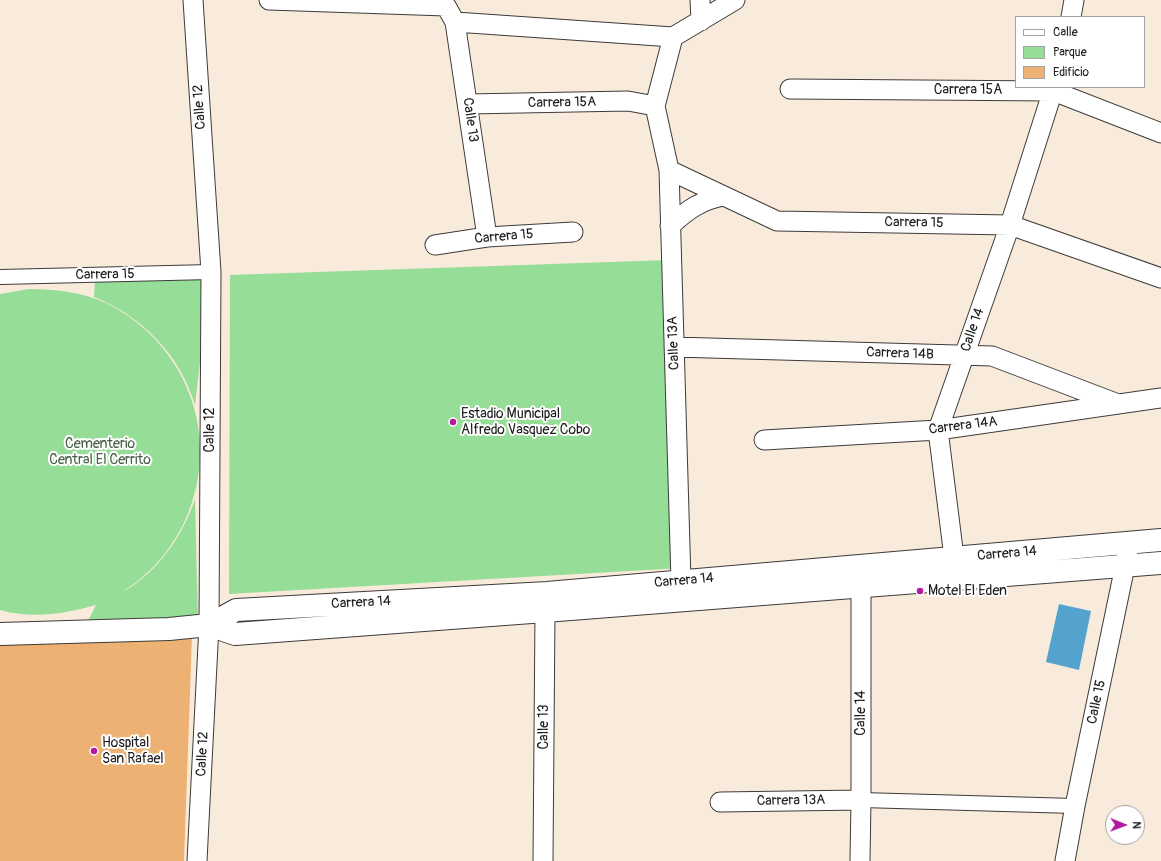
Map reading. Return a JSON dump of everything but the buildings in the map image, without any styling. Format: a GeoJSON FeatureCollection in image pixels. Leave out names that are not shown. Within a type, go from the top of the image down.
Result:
{"type":"FeatureCollection","features":[{"type":"Feature","properties":{"kind":"street","name":"Calle 12"},"geometry":{"type":"LineString","coordinates":[[193,0],[211,272],[209,625],[197,861]]}},
{"type":"Feature","properties":{"kind":"street"},"geometry":{"type":"LineString","coordinates":[[269,0],[451,14],[673,37],[735,0]]}},
{"type":"Feature","properties":{"kind":"street"},"geometry":{"type":"LineString","coordinates":[[700,0],[701,21]]}},
{"type":"Feature","properties":{"kind":"street"},"geometry":{"type":"LineString","coordinates":[[1071,16],[1074,0]]}},
{"type":"Feature","properties":{"kind":"street","name":"Calle 13"},"geometry":{"type":"LineString","coordinates":[[451,14],[468,104],[487,237]]}},
{"type":"Feature","properties":{"kind":"street"},"geometry":{"type":"LineString","coordinates":[[655,106],[673,37]]}},
{"type":"Feature","properties":{"kind":"street","name":"Carrera 15A"},"geometry":{"type":"LineString","coordinates":[[790,89],[1054,89],[1161,133]]}},
{"type":"Feature","properties":{"kind":"street","name":"Calle 14"},"geometry":{"type":"LineString","coordinates":[[955,568],[938,430],[1010,225],[1054,89]]}},
{"type":"Feature","properties":{"kind":"street","name":"Carrera 15A"},"geometry":{"type":"LineString","coordinates":[[468,104],[628,101],[655,106]]}},
{"type":"Feature","properties":{"kind":"street","name":"Calle 13A"},"geometry":{"type":"LineString","coordinates":[[655,106],[669,170],[681,581]]}},
{"type":"Feature","properties":{"kind":"street","name":"Carrera 15"},"geometry":{"type":"LineString","coordinates":[[669,170],[777,221],[1010,225],[1161,278]]}},
{"type":"Feature","properties":{"kind":"street"},"geometry":{"type":"LineString","coordinates":[[670,226],[703,201],[724,196]]}},
{"type":"Feature","properties":{"kind":"street","name":"Carrera 15"},"geometry":{"type":"LineString","coordinates":[[435,245],[487,237],[573,232]]}},
{"type":"Feature","properties":{"kind":"street","name":"Carrera 15"},"geometry":{"type":"LineString","coordinates":[[0,277],[211,272]]}},
{"type":"Feature","properties":{"kind":"street","name":"Carrera 14B"},"geometry":{"type":"LineString","coordinates":[[674,347],[992,356],[1118,404]]}},
{"type":"Feature","properties":{"kind":"street","name":"Carrera 14A"},"geometry":{"type":"LineString","coordinates":[[764,440],[938,430],[1161,398]]}},
{"type":"Feature","properties":{"kind":"street","name":"Carrera 14"},"geometry":{"type":"LineString","coordinates":[[0,634],[169,629],[209,625],[236,610],[546,602],[955,568],[1129,543],[1161,540]]}},
{"type":"Feature","properties":{"kind":"street","name":"Calle 15"},"geometry":{"type":"LineString","coordinates":[[1065,861],[1129,543]]}},
{"type":"Feature","properties":{"kind":"street","name":"Carrera 14"},"geometry":{"type":"LineString","coordinates":[[955,568],[1125,566],[1161,563]]}},
{"type":"Feature","properties":{"kind":"street","name":"Calle 14"},"geometry":{"type":"LineString","coordinates":[[860,861],[862,576]]}},
{"type":"Feature","properties":{"kind":"street","name":"Carrera 14"},"geometry":{"type":"LineString","coordinates":[[546,602],[681,581],[862,576]]}},
{"type":"Feature","properties":{"kind":"street","name":"Calle 13"},"geometry":{"type":"LineString","coordinates":[[543,861],[546,602]]}},
{"type":"Feature","properties":{"kind":"street"},"geometry":{"type":"LineString","coordinates":[[861,800],[1075,806]]}},
{"type":"Feature","properties":{"kind":"street","name":"Carrera 13A"},"geometry":{"type":"LineString","coordinates":[[720,802],[861,800]]}},
{"type":"Feature","properties":{"kind":"green space","name":"Estadio Municipal Alfredo Vasquez Cobo"},"geometry":{"type":"Polygon","coordinates":[[[669,260],[682,568],[229,594],[230,275],[669,260]]]}},
{"type":"Feature","properties":{"kind":"green space"},"geometry":{"type":"Polygon","coordinates":[[[210,275],[195,405],[180,370],[157,339],[128,315],[112,305],[94,297],[95,278],[210,275]]]}},
{"type":"Feature","properties":{"kind":"green space","name":"Cementerio Central El Cerrito"},"geometry":{"type":"Polygon","coordinates":[[[29,289],[68,292],[88,296],[106,303],[134,320],[157,341],[176,366],[189,393],[198,423],[200,454],[197,485],[187,516],[176,538],[153,568],[123,591],[133,585],[149,573],[166,554],[180,533],[195,499],[198,625],[84,629],[96,605],[60,613],[36,615],[12,613],[0,610],[0,294],[29,289]]]}},
{"type":"Feature","properties":{"kind":"water"},"geometry":{"type":"Polygon","coordinates":[[[1059,604],[1091,611],[1079,670],[1046,662],[1059,604]]]}},
{"type":"Feature","properties":{"kind":"place","name":"Estadio Municipal Alfredo Vasquez Cobo"},"geometry":{"type":"Point","coordinates":[453,422]}},
{"type":"Feature","properties":{"kind":"place","name":"Motel El Eden"},"geometry":{"type":"Point","coordinates":[920,591]}},
{"type":"Feature","properties":{"kind":"place","name":"Hospital San Rafael"},"geometry":{"type":"Point","coordinates":[94,751]}}]}
